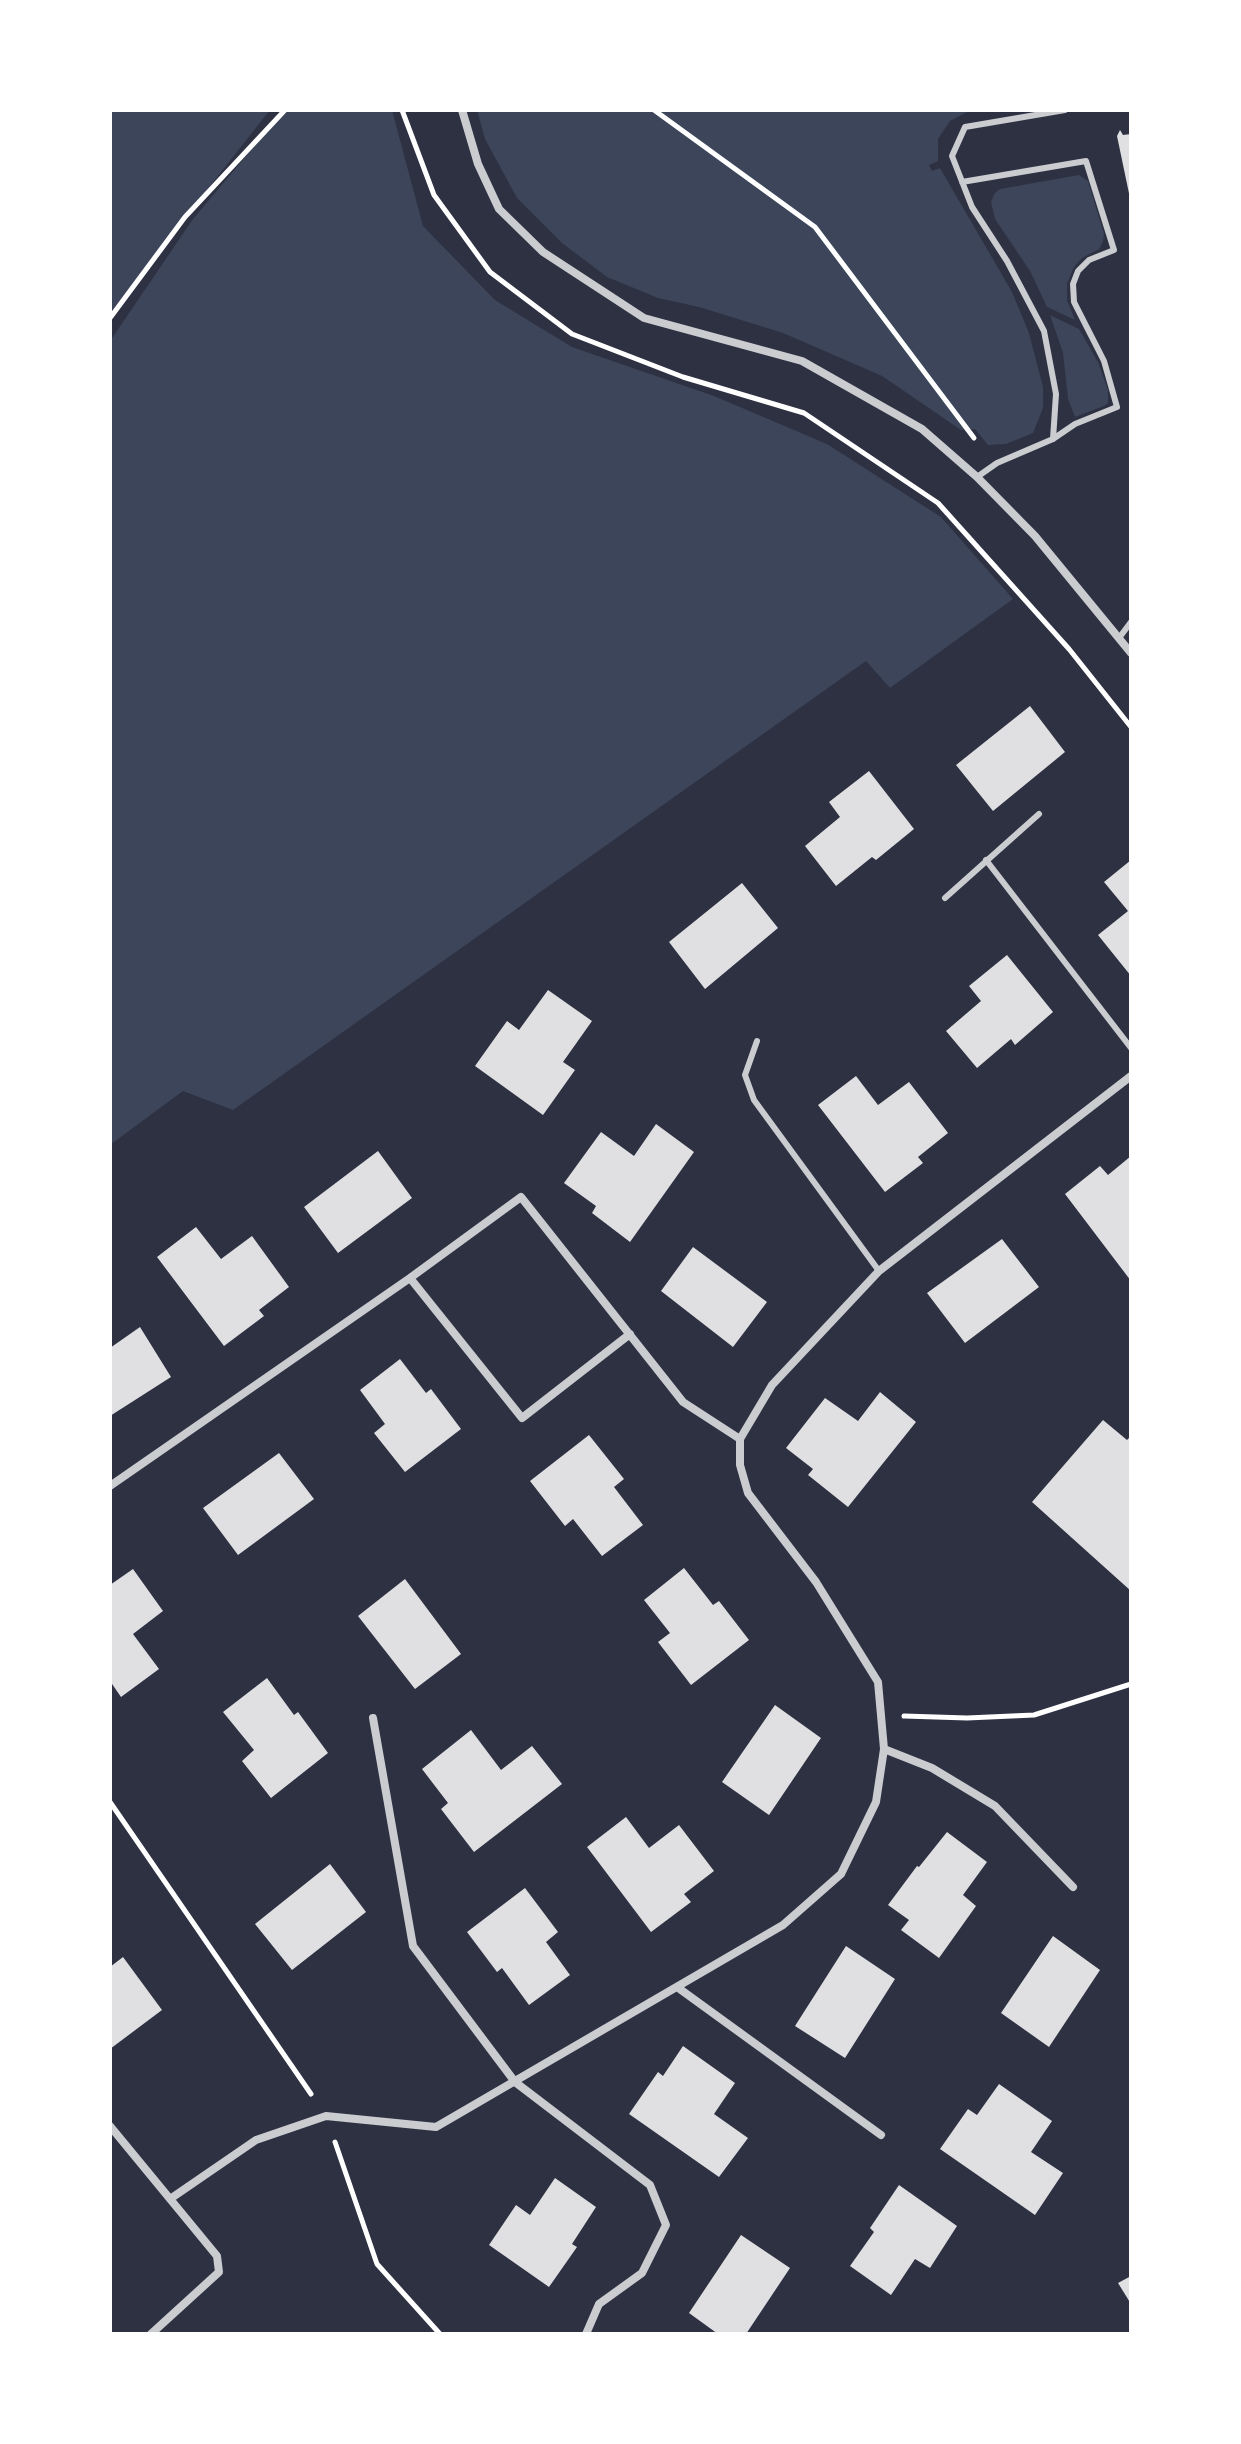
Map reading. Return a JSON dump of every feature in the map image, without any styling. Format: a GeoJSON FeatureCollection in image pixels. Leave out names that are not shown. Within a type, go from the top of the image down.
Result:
{"type":"FeatureCollection","features":[{"type":"Feature","properties":{"kind":"street"},"geometry":{"type":"LineString","coordinates":[[462,110],[478,164],[499,209],[543,252],[644,318],[802,361],[922,429],[977,477],[1035,536],[1131,653]]}},
{"type":"Feature","properties":{"kind":"street"},"geometry":{"type":"LineString","coordinates":[[170,2199],[256,2140],[326,2116],[436,2127],[783,1925],[841,1874],[876,1802],[884,1749],[878,1682],[816,1582],[748,1493],[740,1465],[740,1439],[772,1385],[879,1271],[1131,1076]]}},
{"type":"Feature","properties":{"kind":"street"},"geometry":{"type":"LineString","coordinates":[[110,1486],[410,1278],[521,1197],[683,1402],[740,1439]]}},
{"type":"Feature","properties":{"kind":"street"},"geometry":{"type":"LineString","coordinates":[[410,1278],[522,1418],[630,1334]]}},
{"type":"Feature","properties":{"kind":"street"},"geometry":{"type":"LineString","coordinates":[[373,1718],[413,1946],[515,2082],[650,2185],[666,2225],[642,2273],[599,2304],[586,2334]]}},
{"type":"Feature","properties":{"kind":"street"},"geometry":{"type":"LineString","coordinates":[[884,1749],[932,1768],[995,1806],[1073,1887]]}},
{"type":"Feature","properties":{"kind":"street"},"geometry":{"type":"LineString","coordinates":[[677,1987],[881,2135]]}},
{"type":"Feature","properties":{"kind":"street"},"geometry":{"type":"LineString","coordinates":[[110,2126],[217,2256],[219,2272],[151,2334]]}},
{"type":"Feature","properties":{"kind":"lane"},"geometry":{"type":"LineString","coordinates":[[1053,439],[1056,394],[1044,331],[1007,261],[972,207],[952,156],[965,127],[1065,110]]}},
{"type":"Feature","properties":{"kind":"lane"},"geometry":{"type":"LineString","coordinates":[[962,182],[1086,161],[1114,250],[1089,260],[1078,271],[1073,284],[1074,302],[1104,361],[1117,407],[997,463],[977,477]]}},
{"type":"Feature","properties":{"kind":"lane"},"geometry":{"type":"LineString","coordinates":[[1119,638],[1131,622]]}},
{"type":"Feature","properties":{"kind":"lane"},"geometry":{"type":"LineString","coordinates":[[945,898],[1039,814]]}},
{"type":"Feature","properties":{"kind":"lane"},"geometry":{"type":"LineString","coordinates":[[986,860],[1131,1048]]}},
{"type":"Feature","properties":{"kind":"lane"},"geometry":{"type":"LineString","coordinates":[[757,1041],[745,1075],[754,1100],[879,1271]]}},
{"type":"Feature","properties":{"kind":"path"},"geometry":{"type":"LineString","coordinates":[[110,318],[185,217],[285,110]]}},
{"type":"Feature","properties":{"kind":"path"},"geometry":{"type":"LineString","coordinates":[[402,110],[434,195],[490,272],[572,334],[683,377],[804,413],[938,503],[1069,649],[1131,727]]}},
{"type":"Feature","properties":{"kind":"path"},"geometry":{"type":"LineString","coordinates":[[654,110],[815,227],[972,436],[997,463]]}},
{"type":"Feature","properties":{"kind":"path"},"geometry":{"type":"LineString","coordinates":[[883,1716],[967,1718],[1034,1715],[1131,1684]]}},
{"type":"Feature","properties":{"kind":"path"},"geometry":{"type":"LineString","coordinates":[[110,1802],[326,2116],[377,2264],[440,2334]]}},
{"type":"Feature","properties":{"kind":"shaded area"},"geometry":{"type":"Polygon","coordinates":[[[110,110],[270,110],[110,313],[110,110]]]}},
{"type":"Feature","properties":{"kind":"shaded area"},"geometry":{"type":"Polygon","coordinates":[[[285,110],[392,110],[423,226],[495,300],[572,347],[714,396],[827,444],[941,517],[1013,599],[890,688],[866,661],[233,1110],[183,1091],[110,1145],[110,341],[193,219],[285,110]]]}},
{"type":"Feature","properties":{"kind":"shaded area"},"geometry":{"type":"Polygon","coordinates":[[[477,110],[971,110],[950,121],[938,139],[938,161],[929,165],[932,171],[940,168],[1012,292],[1029,333],[1043,387],[1043,408],[1033,433],[1006,444],[988,445],[975,429],[961,430],[882,376],[783,333],[658,298],[607,277],[562,243],[517,198],[485,139],[477,110]]]}},
{"type":"Feature","properties":{"kind":"shaded area"},"geometry":{"type":"Polygon","coordinates":[[[1079,175],[1088,181],[1104,234],[1099,249],[1082,258],[1074,267],[1067,284],[1067,300],[1075,320],[1047,307],[1030,271],[995,219],[991,202],[1000,189],[1079,175]]]}},
{"type":"Feature","properties":{"kind":"shaded area"},"geometry":{"type":"Polygon","coordinates":[[[1050,315],[1079,329],[1098,362],[1108,390],[1108,403],[1104,406],[1075,417],[1068,399],[1063,353],[1050,315]]]}},
{"type":"Feature","properties":{"kind":"building"},"geometry":{"type":"Polygon","coordinates":[[[1120,130],[1123,135],[1131,134],[1131,203],[1117,136],[1120,130]]]}},
{"type":"Feature","properties":{"kind":"building"},"geometry":{"type":"Polygon","coordinates":[[[1030,706],[1065,752],[993,811],[956,765],[1030,706]]]}},
{"type":"Feature","properties":{"kind":"building"},"geometry":{"type":"Polygon","coordinates":[[[869,771],[914,829],[876,860],[872,857],[836,886],[805,846],[840,817],[829,802],[869,771]]]}},
{"type":"Feature","properties":{"kind":"building"},"geometry":{"type":"Polygon","coordinates":[[[1131,860],[1131,976],[1098,935],[1128,911],[1104,882],[1131,860]]]}},
{"type":"Feature","properties":{"kind":"building"},"geometry":{"type":"Polygon","coordinates":[[[742,883],[778,928],[705,989],[669,942],[742,883]]]}},
{"type":"Feature","properties":{"kind":"building"},"geometry":{"type":"Polygon","coordinates":[[[1007,955],[1053,1012],[1015,1045],[1011,1039],[977,1068],[946,1031],[981,1001],[969,986],[1007,955]]]}},
{"type":"Feature","properties":{"kind":"building"},"geometry":{"type":"Polygon","coordinates":[[[548,990],[592,1021],[563,1062],[575,1070],[543,1115],[475,1066],[507,1021],[519,1030],[548,990]]]}},
{"type":"Feature","properties":{"kind":"building"},"geometry":{"type":"Polygon","coordinates":[[[856,1076],[878,1105],[909,1082],[948,1133],[918,1157],[923,1163],[885,1192],[818,1105],[856,1076]]]}},
{"type":"Feature","properties":{"kind":"building"},"geometry":{"type":"Polygon","coordinates":[[[656,1124],[694,1152],[630,1242],[592,1213],[596,1206],[564,1183],[601,1132],[634,1156],[656,1124]]]}},
{"type":"Feature","properties":{"kind":"building"},"geometry":{"type":"Polygon","coordinates":[[[378,1151],[412,1198],[338,1253],[304,1207],[378,1151]]]}},
{"type":"Feature","properties":{"kind":"building"},"geometry":{"type":"Polygon","coordinates":[[[1131,1156],[1131,1281],[1065,1194],[1100,1166],[1108,1175],[1131,1156]]]}},
{"type":"Feature","properties":{"kind":"building"},"geometry":{"type":"Polygon","coordinates":[[[196,1227],[221,1259],[252,1236],[289,1287],[259,1310],[264,1316],[224,1346],[157,1257],[196,1227]]]}},
{"type":"Feature","properties":{"kind":"building"},"geometry":{"type":"Polygon","coordinates":[[[1002,1239],[1039,1287],[965,1343],[927,1293],[1002,1239]]]}},
{"type":"Feature","properties":{"kind":"building"},"geometry":{"type":"Polygon","coordinates":[[[693,1247],[767,1302],[733,1347],[661,1291],[693,1247]]]}},
{"type":"Feature","properties":{"kind":"building"},"geometry":{"type":"Polygon","coordinates":[[[140,1327],[171,1377],[110,1416],[110,1348],[140,1327]]]}},
{"type":"Feature","properties":{"kind":"building"},"geometry":{"type":"Polygon","coordinates":[[[400,1359],[426,1393],[431,1389],[461,1429],[405,1472],[374,1433],[385,1424],[360,1390],[400,1359]]]}},
{"type":"Feature","properties":{"kind":"building"},"geometry":{"type":"Polygon","coordinates":[[[880,1392],[916,1422],[848,1507],[808,1475],[813,1469],[786,1448],[825,1398],[858,1421],[880,1392]]]}},
{"type":"Feature","properties":{"kind":"building"},"geometry":{"type":"Polygon","coordinates":[[[1103,1420],[1127,1440],[1131,1436],[1131,1591],[1032,1502],[1103,1420]]]}},
{"type":"Feature","properties":{"kind":"building"},"geometry":{"type":"Polygon","coordinates":[[[589,1435],[624,1479],[614,1487],[643,1525],[602,1556],[573,1519],[565,1526],[530,1481],[589,1435]]]}},
{"type":"Feature","properties":{"kind":"building"},"geometry":{"type":"Polygon","coordinates":[[[279,1453],[314,1499],[238,1555],[203,1508],[279,1453]]]}},
{"type":"Feature","properties":{"kind":"building"},"geometry":{"type":"Polygon","coordinates":[[[684,1568],[713,1605],[719,1601],[749,1640],[691,1685],[658,1642],[670,1633],[644,1600],[684,1568]]]}},
{"type":"Feature","properties":{"kind":"building"},"geometry":{"type":"Polygon","coordinates":[[[133,1569],[163,1611],[133,1634],[159,1669],[121,1697],[110,1681],[110,1585],[133,1569]]]}},
{"type":"Feature","properties":{"kind":"building"},"geometry":{"type":"Polygon","coordinates":[[[405,1579],[461,1654],[415,1689],[358,1616],[405,1579]]]}},
{"type":"Feature","properties":{"kind":"building"},"geometry":{"type":"Polygon","coordinates":[[[267,1678],[294,1715],[298,1712],[328,1753],[271,1798],[242,1761],[254,1750],[223,1712],[267,1678]]]}},
{"type":"Feature","properties":{"kind":"building"},"geometry":{"type":"Polygon","coordinates":[[[775,1705],[821,1738],[769,1815],[722,1782],[775,1705]]]}},
{"type":"Feature","properties":{"kind":"building"},"geometry":{"type":"Polygon","coordinates":[[[471,1730],[501,1770],[532,1746],[562,1784],[474,1852],[441,1809],[448,1803],[422,1769],[471,1730]]]}},
{"type":"Feature","properties":{"kind":"building"},"geometry":{"type":"Polygon","coordinates":[[[626,1817],[649,1848],[679,1825],[714,1871],[684,1894],[691,1902],[651,1932],[587,1847],[626,1817]]]}},
{"type":"Feature","properties":{"kind":"building"},"geometry":{"type":"Polygon","coordinates":[[[947,1832],[987,1862],[963,1895],[976,1906],[939,1958],[901,1930],[909,1920],[888,1905],[947,1832]]]}},
{"type":"Feature","properties":{"kind":"building"},"geometry":{"type":"Polygon","coordinates":[[[330,1864],[366,1912],[292,1970],[255,1924],[330,1864]]]}},
{"type":"Feature","properties":{"kind":"building"},"geometry":{"type":"Polygon","coordinates":[[[525,1888],[558,1932],[546,1942],[570,1975],[529,2005],[502,1968],[497,1972],[467,1932],[525,1888]]]}},
{"type":"Feature","properties":{"kind":"building"},"geometry":{"type":"Polygon","coordinates":[[[1053,1936],[1100,1970],[1049,2047],[1001,2013],[1053,1936]]]}},
{"type":"Feature","properties":{"kind":"building"},"geometry":{"type":"Polygon","coordinates":[[[846,1946],[895,1979],[845,2058],[795,2026],[846,1946]]]}},
{"type":"Feature","properties":{"kind":"building"},"geometry":{"type":"Polygon","coordinates":[[[123,1957],[162,2010],[110,2049],[110,1967],[123,1957]]]}},
{"type":"Feature","properties":{"kind":"building"},"geometry":{"type":"Polygon","coordinates":[[[683,2046],[735,2083],[714,2114],[748,2138],[719,2177],[629,2114],[658,2072],[663,2076],[683,2046]]]}},
{"type":"Feature","properties":{"kind":"building"},"geometry":{"type":"Polygon","coordinates":[[[999,2084],[1052,2121],[1031,2152],[1063,2173],[1035,2215],[940,2149],[968,2109],[977,2115],[999,2084]]]}},
{"type":"Feature","properties":{"kind":"building"},"geometry":{"type":"Polygon","coordinates":[[[555,2178],[596,2207],[572,2244],[577,2247],[549,2287],[489,2245],[516,2205],[530,2215],[555,2178]]]}},
{"type":"Feature","properties":{"kind":"building"},"geometry":{"type":"Polygon","coordinates":[[[899,2185],[957,2226],[930,2268],[915,2259],[891,2295],[850,2266],[874,2232],[870,2228],[899,2185]]]}},
{"type":"Feature","properties":{"kind":"building"},"geometry":{"type":"Polygon","coordinates":[[[741,2235],[790,2268],[746,2334],[718,2334],[689,2313],[741,2235]]]}},
{"type":"Feature","properties":{"kind":"building"},"geometry":{"type":"Polygon","coordinates":[[[1131,2276],[1131,2304],[1118,2283],[1131,2276]]]}}]}
